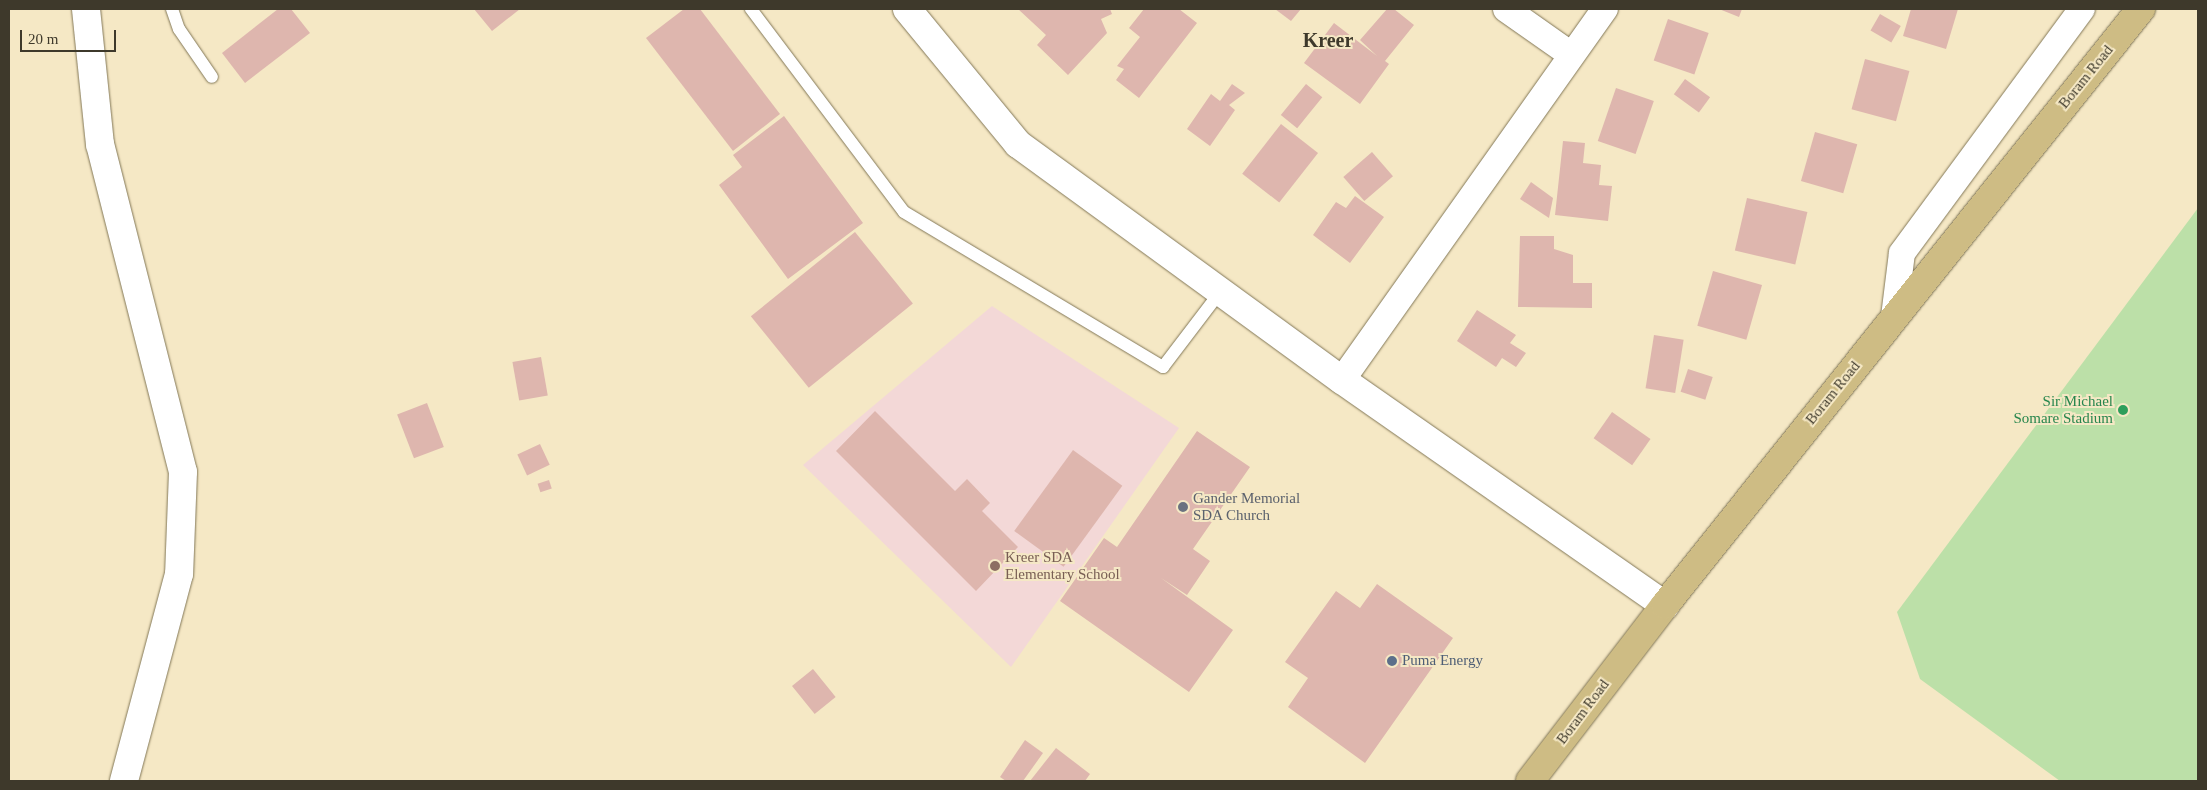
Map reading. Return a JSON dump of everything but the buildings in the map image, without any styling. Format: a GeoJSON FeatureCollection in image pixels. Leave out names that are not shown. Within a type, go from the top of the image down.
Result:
{"type":"FeatureCollection","features":[{"type":"Feature","properties":{"kind":"main road","name":"Boram Road"},"geometry":{"type":"LineString","coordinates":[[1530,781],[1665,605],[2140,9]]}},
{"type":"Feature","properties":{"kind":"street"},"geometry":{"type":"LineString","coordinates":[[86,9],[100,144],[183,472],[179,574],[124,781]]}},
{"type":"Feature","properties":{"kind":"street"},"geometry":{"type":"LineString","coordinates":[[907,9],[1018,144],[1342,380],[1665,605]]}},
{"type":"Feature","properties":{"kind":"street"},"geometry":{"type":"LineString","coordinates":[[1506,9],[1570,54]]}},
{"type":"Feature","properties":{"kind":"street"},"geometry":{"type":"LineString","coordinates":[[1342,380],[1570,54],[1605,9]]}},
{"type":"Feature","properties":{"kind":"street"},"geometry":{"type":"LineString","coordinates":[[1894,317],[1902,252],[2082,9]]}},
{"type":"Feature","properties":{"kind":"lane"},"geometry":{"type":"LineString","coordinates":[[172,9],[179,28],[212,77]]}},
{"type":"Feature","properties":{"kind":"lane"},"geometry":{"type":"LineString","coordinates":[[751,9],[904,212],[1164,367],[1221,291]]}},
{"type":"Feature","properties":{"kind":"shaded area","name":"Kreer SDA Elementary School"},"geometry":{"type":"Polygon","coordinates":[[[992,306],[1179,428],[1011,667],[803,465],[992,306]]]}},
{"type":"Feature","properties":{"kind":"green space","name":"Sir Michael Somare Stadium"},"geometry":{"type":"Polygon","coordinates":[[[2198,208],[2198,781],[2060,781],[1920,679],[1897,612],[2198,208]]]}},
{"type":"Feature","properties":{"kind":"place","name":"Sir Michael Somare Stadium"},"geometry":{"type":"Point","coordinates":[2123,410]}},
{"type":"Feature","properties":{"kind":"place","name":"Gander Memorial SDA Church"},"geometry":{"type":"Point","coordinates":[1183,507]}},
{"type":"Feature","properties":{"kind":"place","name":"Kreer SDA Elementary School"},"geometry":{"type":"Point","coordinates":[995,566]}},
{"type":"Feature","properties":{"kind":"place","name":"Puma Energy"},"geometry":{"type":"Point","coordinates":[1392,661]}},
{"type":"Feature","properties":{"kind":"district","name":"Kreer"},"geometry":{"type":"Point","coordinates":[1328,40]}}]}
